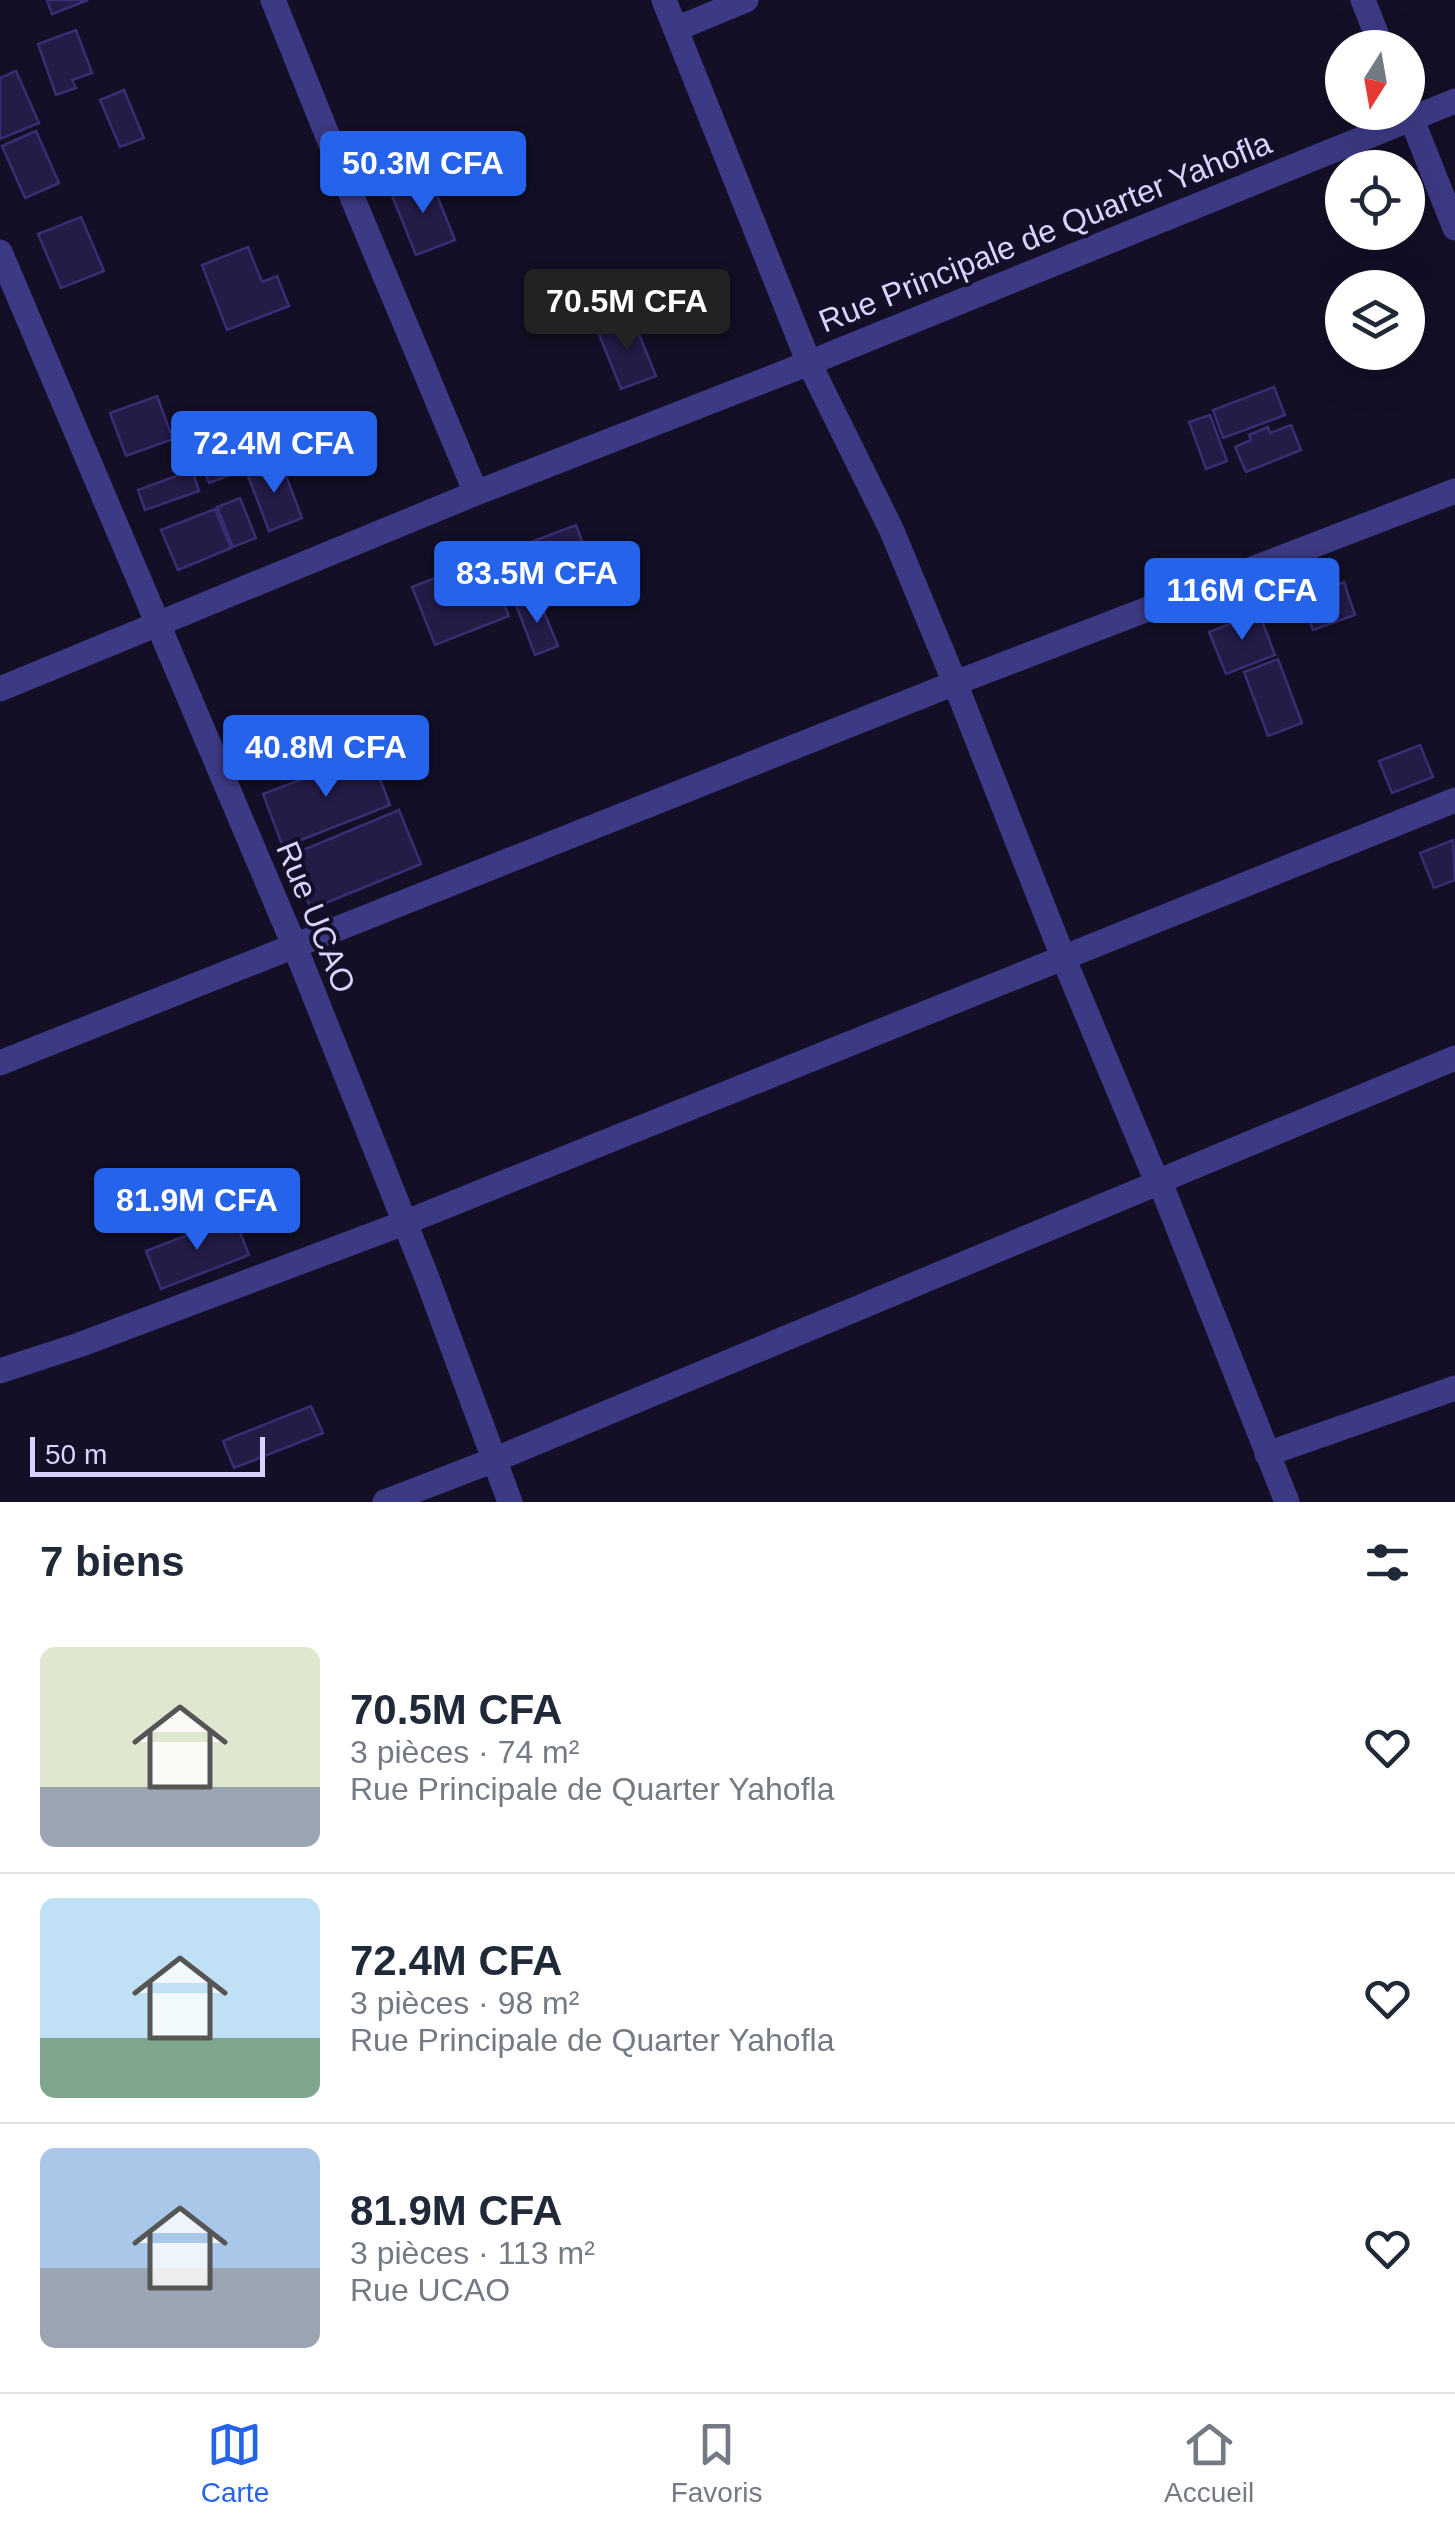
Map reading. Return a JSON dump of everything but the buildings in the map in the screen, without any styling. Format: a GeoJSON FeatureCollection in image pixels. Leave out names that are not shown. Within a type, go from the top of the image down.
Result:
{"type":"FeatureCollection","features":[{"type":"Feature","properties":{"kind":"street"},"geometry":{"type":"LineString","coordinates":[[273,0],[476,493]]}},
{"type":"Feature","properties":{"kind":"street"},"geometry":{"type":"LineString","coordinates":[[664,0],[809,363],[892,531],[956,683],[1063,958],[1287,1502]]}},
{"type":"Feature","properties":{"kind":"street"},"geometry":{"type":"LineString","coordinates":[[676,29],[746,0]]}},
{"type":"Feature","properties":{"kind":"street"},"geometry":{"type":"LineString","coordinates":[[1363,0],[1375,30]]}},
{"type":"Feature","properties":{"kind":"street","name":"Rue Principale de Quarter Yahofla"},"geometry":{"type":"LineString","coordinates":[[1425,110],[1455,102]]}},
{"type":"Feature","properties":{"kind":"street","name":"Rue Principale de Quarter Yahofla"},"geometry":{"type":"LineString","coordinates":[[0,688],[476,493],[809,363],[1370,130]]}},
{"type":"Feature","properties":{"kind":"street"},"geometry":{"type":"LineString","coordinates":[[1415,130],[1455,228]]}},
{"type":"Feature","properties":{"kind":"street","name":"Rue UCAO"},"geometry":{"type":"LineString","coordinates":[[0,252],[295,947],[510,1502]]}},
{"type":"Feature","properties":{"kind":"street"},"geometry":{"type":"LineString","coordinates":[[0,1064],[956,683],[1455,491]]}},
{"type":"Feature","properties":{"kind":"street"},"geometry":{"type":"LineString","coordinates":[[0,1371],[404,1223],[1455,800]]}},
{"type":"Feature","properties":{"kind":"street"},"geometry":{"type":"LineString","coordinates":[[385,1502],[1455,1058]]}},
{"type":"Feature","properties":{"kind":"street"},"geometry":{"type":"LineString","coordinates":[[1267,1454],[1455,1388]]}}]}
